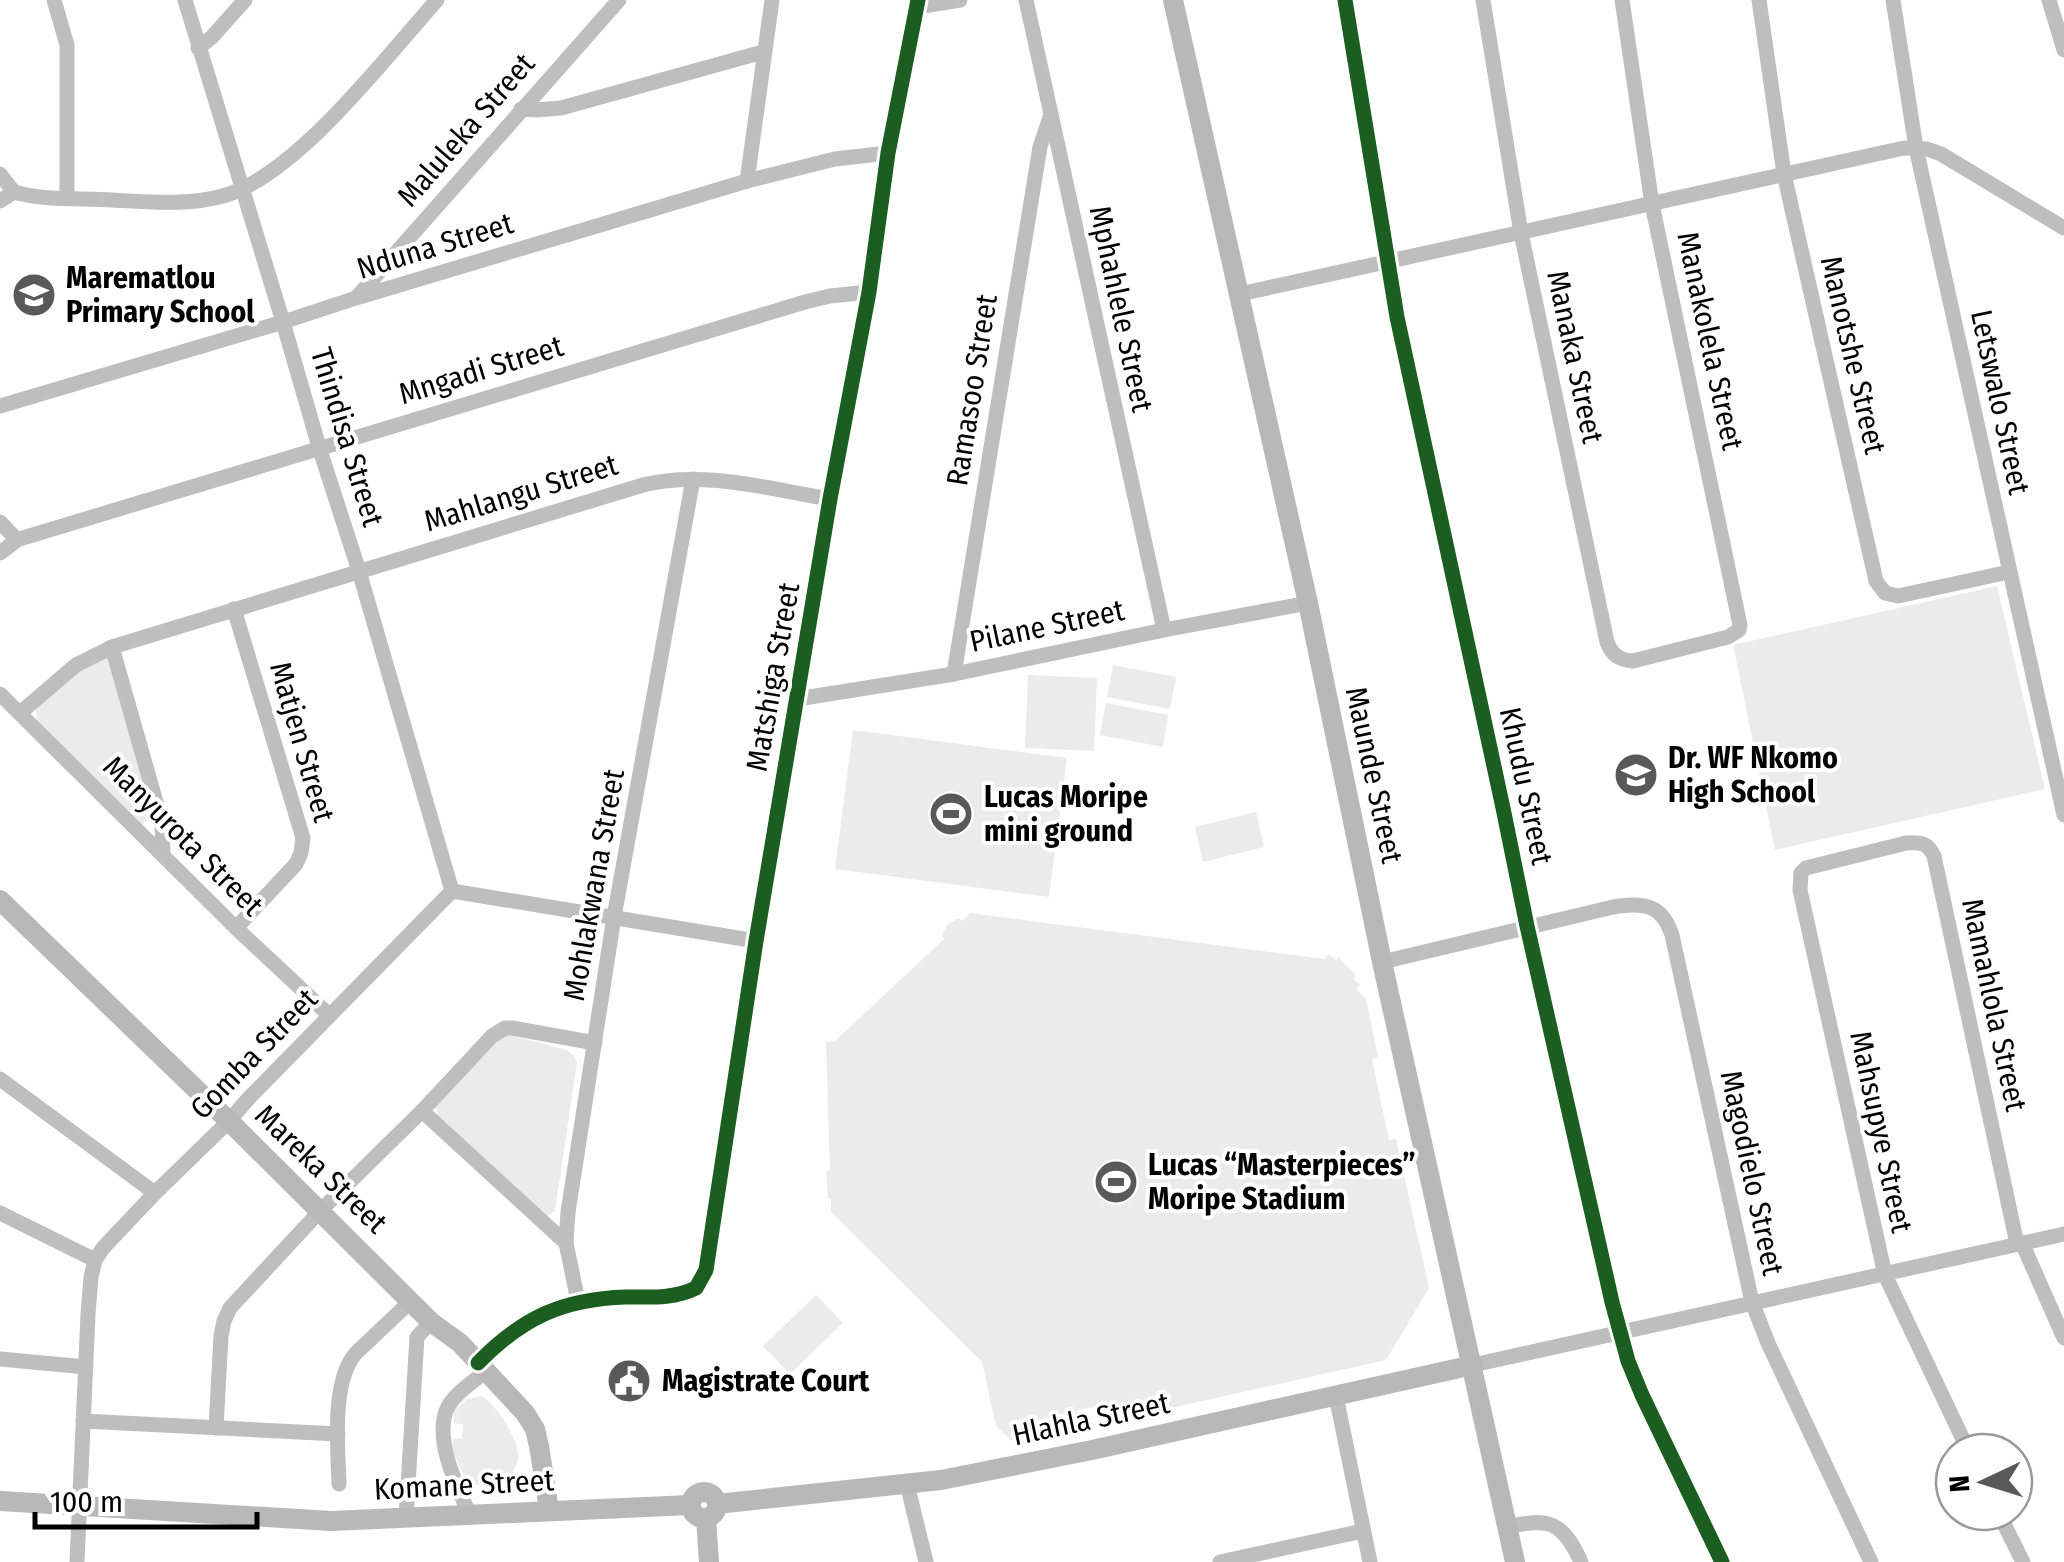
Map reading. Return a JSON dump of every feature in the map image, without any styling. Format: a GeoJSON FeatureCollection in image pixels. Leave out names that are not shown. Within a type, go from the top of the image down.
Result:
{"type":"FeatureCollection","features":[{"type":"Feature","properties":{"kind":"street"},"geometry":{"type":"LineString","coordinates":[[40,0],[62,25]]}},
{"type":"Feature","properties":{"kind":"street"},"geometry":{"type":"LineString","coordinates":[[54,0],[68,45],[66,198]]}},
{"type":"Feature","properties":{"kind":"street","name":"Thindisa Street"},"geometry":{"type":"LineString","coordinates":[[184,0],[359,571],[452,892]]}},
{"type":"Feature","properties":{"kind":"street"},"geometry":{"type":"LineString","coordinates":[[198,48],[212,38],[244,0]]}},
{"type":"Feature","properties":{"kind":"street"},"geometry":{"type":"LineString","coordinates":[[0,174],[7,197],[185,201],[242,190],[276,169],[333,116],[436,0]]}},
{"type":"Feature","properties":{"kind":"street","name":"Maluleka Street"},"geometry":{"type":"LineString","coordinates":[[356,298],[619,0]]}},
{"type":"Feature","properties":{"kind":"street"},"geometry":{"type":"LineString","coordinates":[[747,181],[772,0]]}},
{"type":"Feature","properties":{"kind":"street"},"geometry":{"type":"LineString","coordinates":[[917,3],[960,0]]}},
{"type":"Feature","properties":{"kind":"street","name":"Mphahlele Street"},"geometry":{"type":"LineString","coordinates":[[1026,0],[1164,630]]}},
{"type":"Feature","properties":{"kind":"street","name":"Maunde Street"},"geometry":{"type":"LineString","coordinates":[[1173,0],[1516,1562]]}},
{"type":"Feature","properties":{"kind":"street","name":"Khudu Street"},"geometry":{"type":"LineString","coordinates":[[1345,0],[1400,330],[1527,926],[1619,1332],[1642,1395],[1722,1562]]}},
{"type":"Feature","properties":{"kind":"street","name":"Manaka Street"},"geometry":{"type":"LineString","coordinates":[[1483,0],[1521,233],[1606,642],[1614,655],[1626,660],[1680,650]]}},
{"type":"Feature","properties":{"kind":"street","name":"Manakolela Street"},"geometry":{"type":"LineString","coordinates":[[1622,0],[1652,204],[1740,618],[1735,634],[1680,650]]}},
{"type":"Feature","properties":{"kind":"street","name":"Manotshe Street"},"geometry":{"type":"LineString","coordinates":[[1759,0],[1784,174],[1873,572],[1880,588],[1892,596],[2009,572]]}},
{"type":"Feature","properties":{"kind":"street","name":"Letswalo Street"},"geometry":{"type":"LineString","coordinates":[[1893,0],[1916,148],[2064,815]]}},
{"type":"Feature","properties":{"kind":"street"},"geometry":{"type":"LineString","coordinates":[[2048,0],[2064,50]]}},
{"type":"Feature","properties":{"kind":"street","name":"Matshiga Street"},"geometry":{"type":"LineString","coordinates":[[469,1513],[450,1470],[444,1419],[450,1404],[496,1344],[522,1325],[578,1301],[675,1296],[696,1288],[706,1270],[756,941],[868,292],[888,153],[917,3]]}},
{"type":"Feature","properties":{"kind":"street"},"geometry":{"type":"LineString","coordinates":[[521,109],[561,108],[763,52]]}},
{"type":"Feature","properties":{"kind":"street","name":"Ramasoo Street"},"geometry":{"type":"LineString","coordinates":[[954,674],[1040,147],[1050,116]]}},
{"type":"Feature","properties":{"kind":"street"},"geometry":{"type":"LineString","coordinates":[[1240,294],[1888,150],[1916,148],[1941,154],[2064,228]]}},
{"type":"Feature","properties":{"kind":"street","name":"Nduna Street"},"geometry":{"type":"LineString","coordinates":[[0,406],[747,181],[834,159],[888,153]]}},
{"type":"Feature","properties":{"kind":"street","name":"Mngadi Street"},"geometry":{"type":"LineString","coordinates":[[0,553],[17,540],[319,447],[806,302],[868,292]]}},
{"type":"Feature","properties":{"kind":"street","name":"Mahlangu Street"},"geometry":{"type":"LineString","coordinates":[[20,712],[76,665],[112,647],[643,485],[692,478],[830,500]]}},
{"type":"Feature","properties":{"kind":"street","name":"Mohlakwana Street"},"geometry":{"type":"LineString","coordinates":[[578,1301],[566,1243],[568,1212],[614,917],[692,478]]}},
{"type":"Feature","properties":{"kind":"street"},"geometry":{"type":"LineString","coordinates":[[0,522],[17,540]]}},
{"type":"Feature","properties":{"kind":"street","name":"Pilane Street"},"geometry":{"type":"LineString","coordinates":[[797,699],[954,674],[1308,603]]}},
{"type":"Feature","properties":{"kind":"street","name":"Matjen Street"},"geometry":{"type":"LineString","coordinates":[[234,610],[302,838],[302,853],[296,864],[236,928]]}},
{"type":"Feature","properties":{"kind":"street"},"geometry":{"type":"LineString","coordinates":[[112,647],[162,823],[163,855]]}},
{"type":"Feature","properties":{"kind":"street","name":"Manyurota Street"},"geometry":{"type":"LineString","coordinates":[[0,694],[329,1016]]}},
{"type":"Feature","properties":{"kind":"street","name":"Mamahlola Street"},"geometry":{"type":"LineString","coordinates":[[1862,853],[1920,842],[1934,856],[2020,1243],[2064,1338]]}},
{"type":"Feature","properties":{"kind":"street","name":"Mahsupye Street"},"geometry":{"type":"LineString","coordinates":[[1862,853],[1812,865],[1800,881],[1885,1275],[1960,1432]]}},
{"type":"Feature","properties":{"kind":"street"},"geometry":{"type":"LineString","coordinates":[[452,892],[756,941]]}},
{"type":"Feature","properties":{"kind":"street","name":"Gomba Street"},"geometry":{"type":"LineString","coordinates":[[95,1260],[112,1236],[452,892]]}},
{"type":"Feature","properties":{"kind":"street","name":"Mareka Street"},"geometry":{"type":"LineString","coordinates":[[0,900],[431,1322],[460,1343],[525,1413],[534,1430],[549,1510]]}},
{"type":"Feature","properties":{"kind":"street","name":"Magodielo Street"},"geometry":{"type":"LineString","coordinates":[[1527,926],[1629,904],[1652,908],[1668,923],[1752,1302],[1871,1562]]}},
{"type":"Feature","properties":{"kind":"street"},"geometry":{"type":"LineString","coordinates":[[1382,962],[1527,926]]}},
{"type":"Feature","properties":{"kind":"street"},"geometry":{"type":"LineString","coordinates":[[216,1428],[221,1336],[224,1321],[239,1297],[492,1036],[504,1028],[595,1044]]}},
{"type":"Feature","properties":{"kind":"street"},"geometry":{"type":"LineString","coordinates":[[0,1079],[155,1193]]}},
{"type":"Feature","properties":{"kind":"street"},"geometry":{"type":"LineString","coordinates":[[422,1111],[566,1243]]}},
{"type":"Feature","properties":{"kind":"street"},"geometry":{"type":"LineString","coordinates":[[0,1214],[95,1260],[76,1562]]}},
{"type":"Feature","properties":{"kind":"street"},"geometry":{"type":"LineString","coordinates":[[1472,1365],[2064,1234]]}},
{"type":"Feature","properties":{"kind":"street"},"geometry":{"type":"LineString","coordinates":[[339,1484],[342,1384],[349,1361],[412,1300]]}},
{"type":"Feature","properties":{"kind":"street"},"geometry":{"type":"LineString","coordinates":[[406,1518],[417,1337],[431,1322]]}},
{"type":"Feature","properties":{"kind":"street"},"geometry":{"type":"LineString","coordinates":[[0,1359],[86,1366]]}},
{"type":"Feature","properties":{"kind":"street","name":"Hlahla Street"},"geometry":{"type":"LineString","coordinates":[[705,1509],[941,1480],[1472,1365]]}},
{"type":"Feature","properties":{"kind":"street"},"geometry":{"type":"LineString","coordinates":[[1336,1396],[1370,1562]]}},
{"type":"Feature","properties":{"kind":"street"},"geometry":{"type":"LineString","coordinates":[[83,1421],[338,1434]]}},
{"type":"Feature","properties":{"kind":"street"},"geometry":{"type":"LineString","coordinates":[[908,1484],[926,1562]]}},
{"type":"Feature","properties":{"kind":"street","name":"Komane Street"},"geometry":{"type":"LineString","coordinates":[[0,1501],[331,1521],[549,1510],[705,1509]]}},
{"type":"Feature","properties":{"kind":"street"},"geometry":{"type":"LineString","coordinates":[[705,1509],[709,1562]]}},
{"type":"Feature","properties":{"kind":"street"},"geometry":{"type":"LineString","coordinates":[[1508,1527],[1532,1521],[1558,1528],[1568,1537],[1581,1562]]}},
{"type":"Feature","properties":{"kind":"street"},"geometry":{"type":"LineString","coordinates":[[1220,1562],[1363,1532]]}},
{"type":"Feature","properties":{"kind":"street"},"geometry":{"type":"LineString","coordinates":[[2008,1532],[2023,1562]]}},
{"type":"Feature","properties":{"kind":"shaded area"},"geometry":{"type":"Polygon","coordinates":[[[1997,586],[2045,789],[1775,850],[1733,645],[1997,586]]]}},
{"type":"Feature","properties":{"kind":"shaded area"},"geometry":{"type":"Polygon","coordinates":[[[109,655],[154,815],[142,824],[37,722],[36,705],[87,661],[109,655]]]}},
{"type":"Feature","properties":{"kind":"shaded area"},"geometry":{"type":"Polygon","coordinates":[[[1113,665],[1176,677],[1170,709],[1107,697],[1113,665]]]}},
{"type":"Feature","properties":{"kind":"shaded area"},"geometry":{"type":"Polygon","coordinates":[[[1028,675],[1097,678],[1094,751],[1025,748],[1028,675]]]}},
{"type":"Feature","properties":{"kind":"shaded area"},"geometry":{"type":"Polygon","coordinates":[[[1106,703],[1168,715],[1163,747],[1100,735],[1106,703]]]}},
{"type":"Feature","properties":{"kind":"shaded area","name":"Lucas Moripe mini ground"},"geometry":{"type":"Polygon","coordinates":[[[853,730],[1067,758],[1049,897],[835,869],[853,730]]]}},
{"type":"Feature","properties":{"kind":"shaded area"},"geometry":{"type":"Polygon","coordinates":[[[1256,812],[1264,847],[1203,862],[1195,827],[1256,812]]]}},
{"type":"Feature","properties":{"kind":"shaded area","name":"Lucas “Masterpieces” Moripe Stadium"},"geometry":{"type":"Polygon","coordinates":[[[970,913],[1324,959],[1329,954],[1356,975],[1354,979],[1360,985],[1356,989],[1366,999],[1378,1057],[1372,1059],[1389,1140],[1396,1139],[1429,1288],[1386,1360],[1162,1410],[1161,1405],[1147,1407],[1148,1413],[1125,1418],[1105,1405],[1077,1410],[1077,1417],[1068,1419],[1066,1413],[1054,1416],[1012,1441],[996,1426],[982,1362],[831,1212],[826,1171],[830,1170],[826,1042],[835,1041],[944,939],[948,924],[959,918],[962,921],[970,913]]]}},
{"type":"Feature","properties":{"kind":"shaded area"},"geometry":{"type":"Polygon","coordinates":[[[505,1034],[567,1050],[577,1062],[555,1211],[546,1216],[438,1119],[436,1103],[505,1034]]]}},
{"type":"Feature","properties":{"kind":"shaded area"},"geometry":{"type":"Polygon","coordinates":[[[816,1295],[843,1323],[790,1374],[763,1346],[816,1295]]]}},
{"type":"Feature","properties":{"kind":"shaded area"},"geometry":{"type":"Polygon","coordinates":[[[482,1396],[506,1424],[518,1459],[505,1481],[469,1486],[452,1450],[453,1439],[462,1438],[463,1425],[454,1423],[454,1411],[467,1399],[482,1396]]]}},
{"type":"Feature","properties":{"kind":"cycle path"},"geometry":{"type":"LineString","coordinates":[[478,1363],[511,1334],[545,1314],[582,1302],[679,1294],[696,1288],[706,1270],[756,941],[869,292],[888,153],[918,0]]}},
{"type":"Feature","properties":{"kind":"cycle path"},"geometry":{"type":"LineString","coordinates":[[1345,0],[1397,317],[1612,1302],[1642,1395],[1722,1562]]}},
{"type":"Feature","properties":{"kind":"place","name":"Marematlou Primary School"},"geometry":{"type":"Point","coordinates":[34,295]}},
{"type":"Feature","properties":{"kind":"place","name":"Dr. WF Nkomo High School"},"geometry":{"type":"Point","coordinates":[1636,775]}},
{"type":"Feature","properties":{"kind":"place","name":"Lucas Moripe mini ground"},"geometry":{"type":"Point","coordinates":[951,814]}},
{"type":"Feature","properties":{"kind":"place","name":"Lucas “Masterpieces” Moripe Stadium"},"geometry":{"type":"Point","coordinates":[1116,1182]}},
{"type":"Feature","properties":{"kind":"place","name":"Magistrate Court"},"geometry":{"type":"Point","coordinates":[629,1381]}}]}
